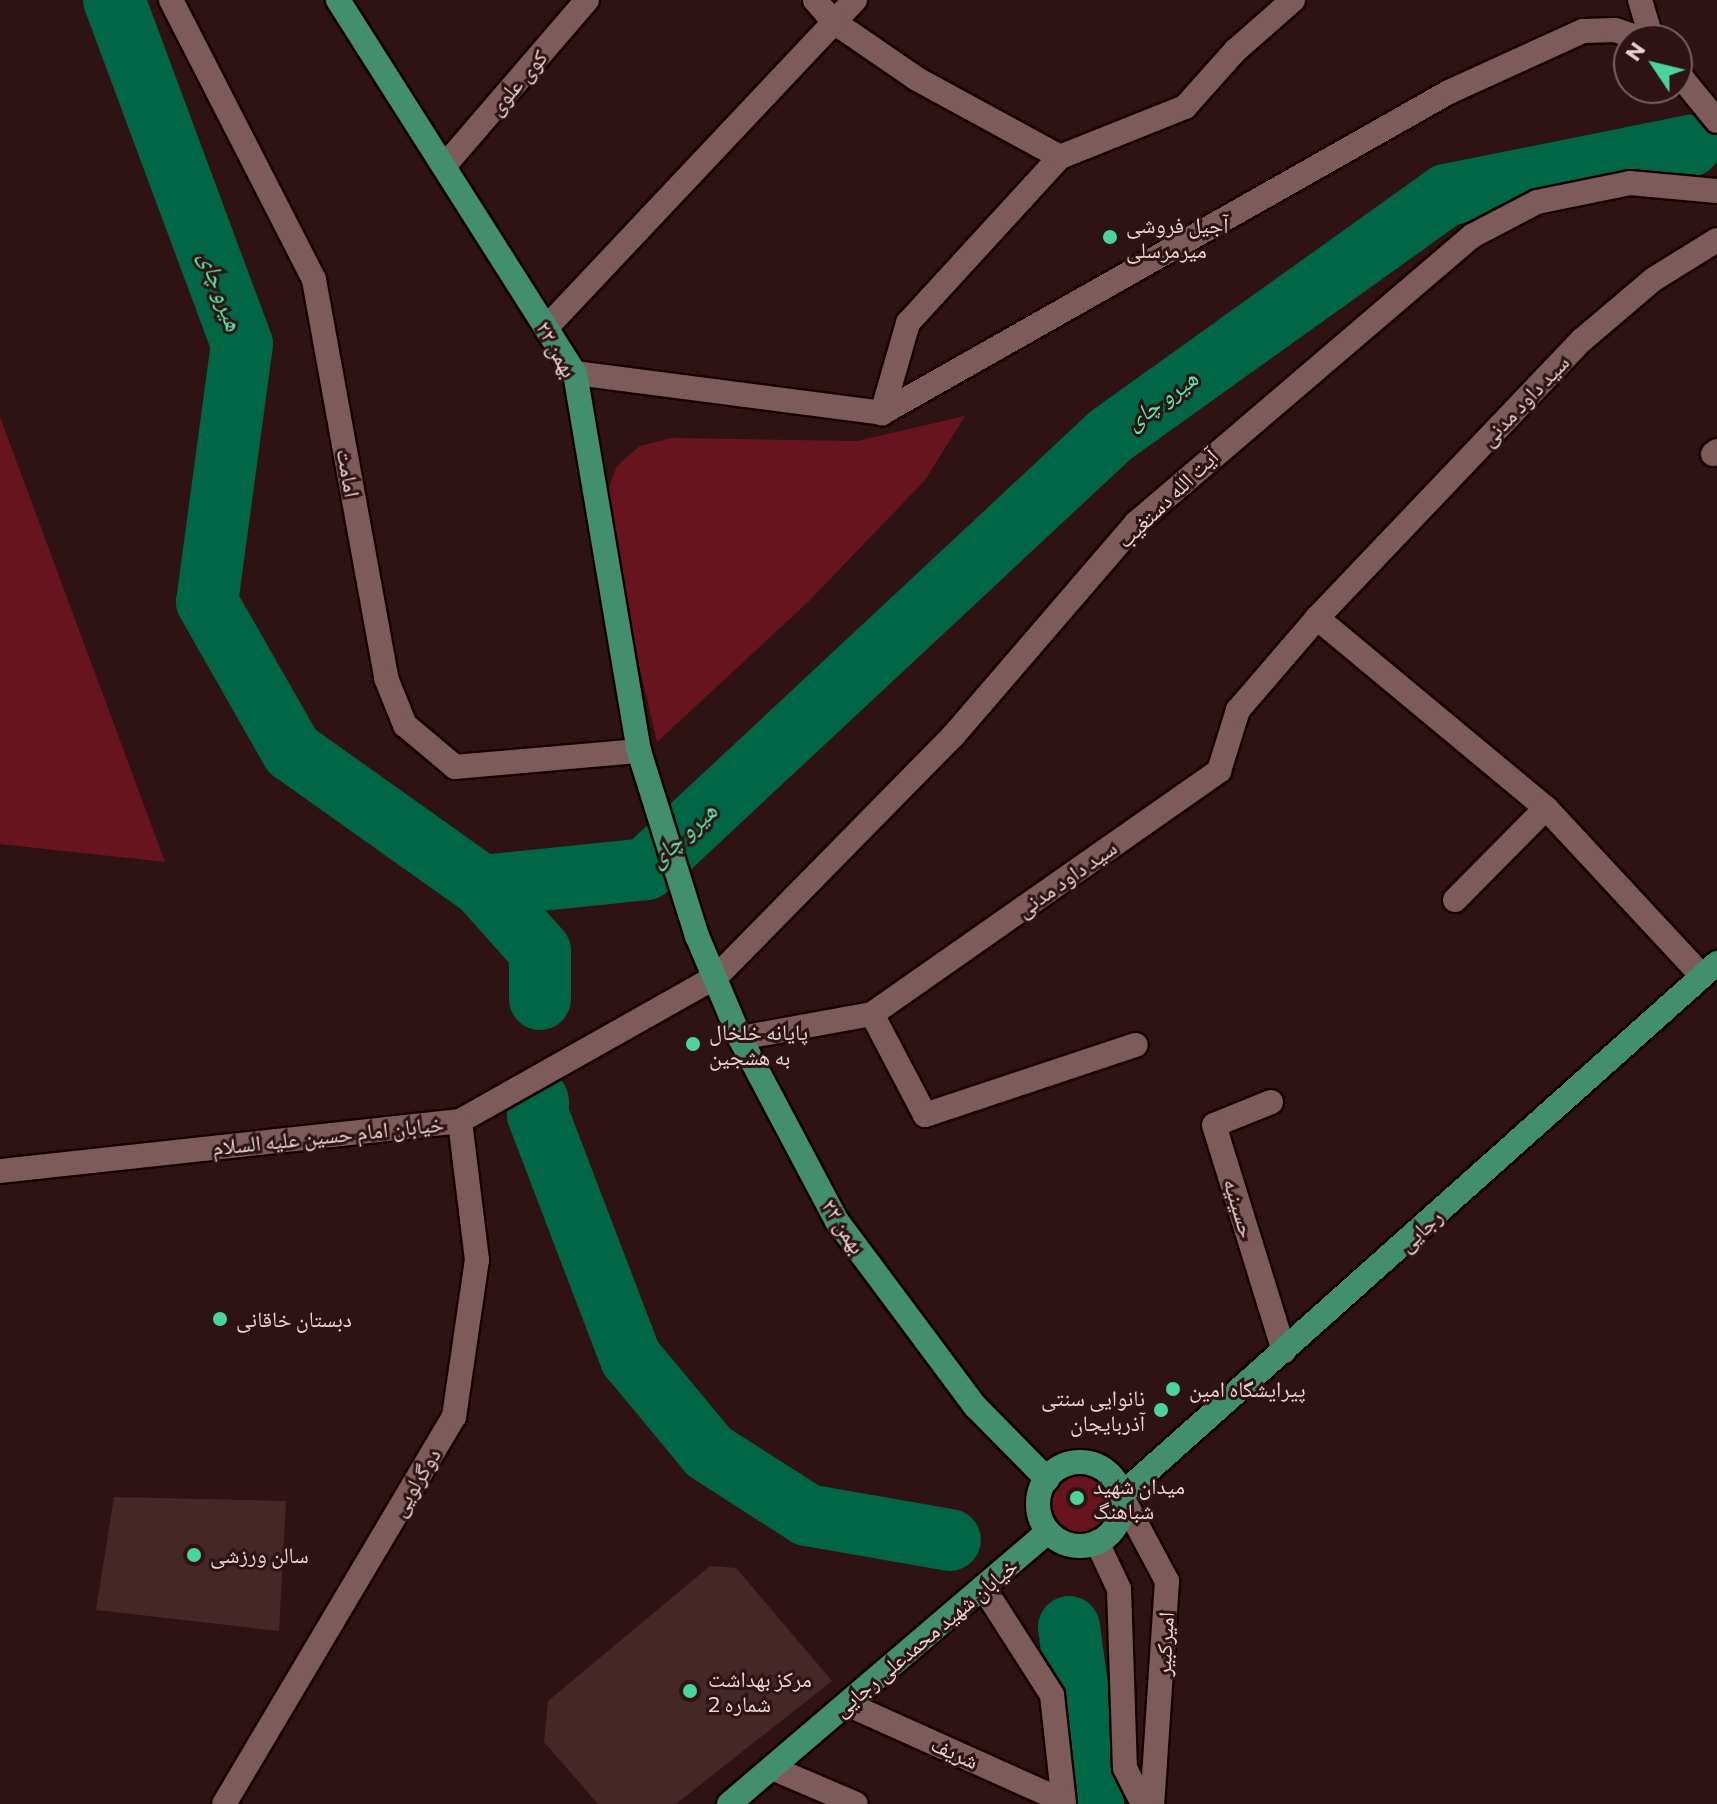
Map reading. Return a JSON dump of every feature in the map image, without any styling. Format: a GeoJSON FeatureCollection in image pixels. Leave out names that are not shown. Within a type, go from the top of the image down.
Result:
{"type":"FeatureCollection","features":[{"type":"Feature","properties":{"kind":"main road","name":"۲۲ بهمن"},"geometry":{"type":"LineString","coordinates":[[338,0],[446,164],[575,373],[639,751],[697,936],[740,1038],[837,1221],[975,1406],[1047,1479]]}},
{"type":"Feature","properties":{"kind":"main road","name":"رجایی"},"geometry":{"type":"LineString","coordinates":[[1121,1495],[1710,969]]}},
{"type":"Feature","properties":{"kind":"main road"},"geometry":{"type":"LineString","coordinates":[[1069,1464],[1096,1465],[1117,1482],[1121,1495],[1118,1523],[1097,1542],[1069,1545],[1048,1532],[1038,1505],[1047,1479],[1069,1464]]}},
{"type":"Feature","properties":{"kind":"main road","name":"خیابان شهید محمدعلی رجایی"},"geometry":{"type":"LineString","coordinates":[[729,1804],[1048,1532]]}},
{"type":"Feature","properties":{"kind":"street","name":"امامت"},"geometry":{"type":"LineString","coordinates":[[171,0],[314,280],[386,678],[405,725],[455,767],[639,751]]}},
{"type":"Feature","properties":{"kind":"street","name":"کوی علوی"},"geometry":{"type":"LineString","coordinates":[[446,164],[587,0]]}},
{"type":"Feature","properties":{"kind":"street"},"geometry":{"type":"LineString","coordinates":[[815,0],[834,22],[917,79],[1060,157]]}},
{"type":"Feature","properties":{"kind":"street"},"geometry":{"type":"LineString","coordinates":[[546,328],[855,0]]}},
{"type":"Feature","properties":{"kind":"street"},"geometry":{"type":"LineString","coordinates":[[882,413],[908,323],[1060,157],[1185,107],[1236,50],[1293,0]]}},
{"type":"Feature","properties":{"kind":"street"},"geometry":{"type":"LineString","coordinates":[[1640,0],[1647,24]]}},
{"type":"Feature","properties":{"kind":"street"},"geometry":{"type":"LineString","coordinates":[[575,373],[882,413],[1449,92],[1583,31],[1613,30]]}},
{"type":"Feature","properties":{"kind":"street"},"geometry":{"type":"LineString","coordinates":[[1693,92],[1717,121]]}},
{"type":"Feature","properties":{"kind":"street","name":"آیت الله دستغیب"},"geometry":{"type":"LineString","coordinates":[[716,977],[953,736],[1136,523],[1472,236],[1537,202],[1630,183],[1717,191]]}},
{"type":"Feature","properties":{"kind":"street","name":"سید داود مدنی"},"geometry":{"type":"LineString","coordinates":[[740,1038],[872,1014],[1219,771],[1238,710],[1317,618],[1582,340],[1654,279],[1717,240]]}},
{"type":"Feature","properties":{"kind":"street"},"geometry":{"type":"LineString","coordinates":[[1317,618],[1546,808],[1710,969]]}},
{"type":"Feature","properties":{"kind":"street"},"geometry":{"type":"LineString","coordinates":[[1455,900],[1546,808]]}},
{"type":"Feature","properties":{"kind":"street","name":"خیابان امام حسین علیه السلام"},"geometry":{"type":"LineString","coordinates":[[0,1171],[460,1121],[716,977]]}},
{"type":"Feature","properties":{"kind":"street"},"geometry":{"type":"LineString","coordinates":[[872,1014],[925,1115],[1136,1045]]}},
{"type":"Feature","properties":{"kind":"street","name":"حسینیه"},"geometry":{"type":"LineString","coordinates":[[1271,1102],[1214,1125],[1284,1351]]}},
{"type":"Feature","properties":{"kind":"street","name":"دوگرلویی"},"geometry":{"type":"LineString","coordinates":[[224,1804],[454,1417],[477,1260],[460,1121]]}},
{"type":"Feature","properties":{"kind":"street","name":"امیرکبیر"},"geometry":{"type":"LineString","coordinates":[[1121,1495],[1167,1581],[1152,1804]]}},
{"type":"Feature","properties":{"kind":"street","name":"امیرکبیر"},"geometry":{"type":"LineString","coordinates":[[1097,1542],[1119,1589],[1125,1768],[1143,1804]]}},
{"type":"Feature","properties":{"kind":"street"},"geometry":{"type":"LineString","coordinates":[[983,1587],[1052,1695],[1064,1802]]}},
{"type":"Feature","properties":{"kind":"street","name":"شریف"},"geometry":{"type":"LineString","coordinates":[[847,1704],[1064,1802]]}},
{"type":"Feature","properties":{"kind":"street"},"geometry":{"type":"LineString","coordinates":[[772,1768],[856,1804]]}},
{"type":"Feature","properties":{"kind":"shaded area"},"geometry":{"type":"Polygon","coordinates":[[[965,416],[925,480],[809,601],[657,742],[602,506],[617,466],[640,446],[672,438],[857,441],[965,416]]]}},
{"type":"Feature","properties":{"kind":"shaded area"},"geometry":{"type":"Polygon","coordinates":[[[0,417],[165,862],[0,844],[0,417]]]}},
{"type":"Feature","properties":{"kind":"shaded area"},"geometry":{"type":"Polygon","coordinates":[[[1081,1468],[1106,1478],[1116,1503],[1106,1528],[1081,1538],[1056,1528],[1046,1503],[1056,1478],[1081,1468]]]}},
{"type":"Feature","properties":{"kind":"building","name":"سالن ورزشی"},"geometry":{"type":"Polygon","coordinates":[[[114,1497],[286,1501],[279,1631],[96,1610],[114,1497]]]}},
{"type":"Feature","properties":{"kind":"building","name":"مرکز بهداشت شماره 2"},"geometry":{"type":"Polygon","coordinates":[[[710,1566],[736,1568],[832,1681],[676,1804],[598,1804],[544,1742],[548,1701],[710,1566]]]}},
{"type":"Feature","properties":{"kind":"waterway","name":"هیرو چای"},"geometry":{"type":"LineString","coordinates":[[114,0],[242,344],[207,602],[292,751],[482,886],[540,951],[540,999]]}},
{"type":"Feature","properties":{"kind":"waterway","name":"هیرو چای"},"geometry":{"type":"LineString","coordinates":[[482,886],[646,869],[1111,435],[1446,195],[1690,146]]}},
{"type":"Feature","properties":{"kind":"waterway"},"geometry":{"type":"LineString","coordinates":[[538,1101],[538,1115],[631,1358],[709,1452],[807,1515],[950,1540]]}},
{"type":"Feature","properties":{"kind":"waterway"},"geometry":{"type":"LineString","coordinates":[[1069,1627],[1093,1804]]}},
{"type":"Feature","properties":{"kind":"place","name":"آجیل فروشی میرمرسلی"},"geometry":{"type":"Point","coordinates":[1110,237]}},
{"type":"Feature","properties":{"kind":"place","name":"پایانه خلخال به هشجین"},"geometry":{"type":"Point","coordinates":[693,1044]}},
{"type":"Feature","properties":{"kind":"place","name":"دبستان خاقانی"},"geometry":{"type":"Point","coordinates":[220,1319]}},
{"type":"Feature","properties":{"kind":"place","name":"پیرایشگاه امین"},"geometry":{"type":"Point","coordinates":[1173,1389]}},
{"type":"Feature","properties":{"kind":"place","name":"نانوایی سنتی آذربایجان"},"geometry":{"type":"Point","coordinates":[1161,1410]}},
{"type":"Feature","properties":{"kind":"place","name":"میدان شهید شباهنگ"},"geometry":{"type":"Point","coordinates":[1077,1498]}},
{"type":"Feature","properties":{"kind":"place","name":"سالن ورزشی"},"geometry":{"type":"Point","coordinates":[194,1555]}},
{"type":"Feature","properties":{"kind":"place","name":"مرکز بهداشت شماره 2"},"geometry":{"type":"Point","coordinates":[690,1691]}}]}
